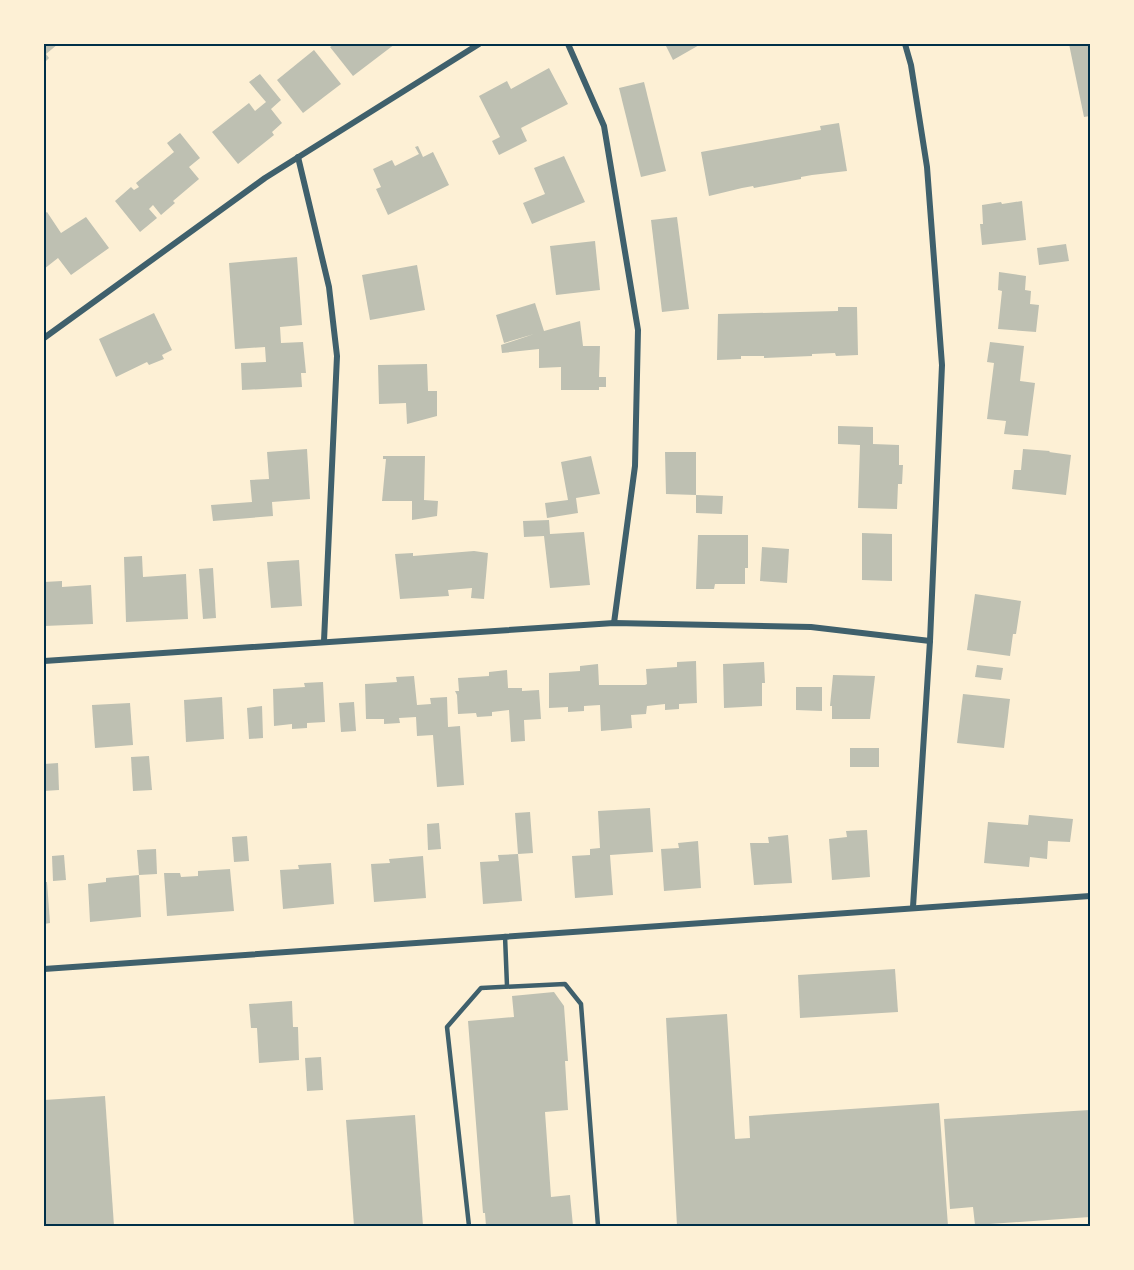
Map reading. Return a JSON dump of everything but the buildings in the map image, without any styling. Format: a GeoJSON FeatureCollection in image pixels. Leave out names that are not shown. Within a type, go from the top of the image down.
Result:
{"type":"FeatureCollection","features":[{"type":"Feature","properties":{"kind":"street"},"geometry":{"type":"LineString","coordinates":[[44,338],[265,178],[479,44]]}},
{"type":"Feature","properties":{"kind":"street"},"geometry":{"type":"LineString","coordinates":[[568,44],[604,126],[638,330],[635,466],[614,622]]}},
{"type":"Feature","properties":{"kind":"street"},"geometry":{"type":"LineString","coordinates":[[905,44],[927,167],[942,365],[930,641],[913,907]]}},
{"type":"Feature","properties":{"kind":"street"},"geometry":{"type":"LineString","coordinates":[[297,157],[329,287],[338,356],[324,641]]}},
{"type":"Feature","properties":{"kind":"street"},"geometry":{"type":"LineString","coordinates":[[44,662],[614,622],[811,627],[930,641]]}},
{"type":"Feature","properties":{"kind":"street"},"geometry":{"type":"LineString","coordinates":[[44,969],[1090,896]]}},
{"type":"Feature","properties":{"kind":"lane"},"geometry":{"type":"LineString","coordinates":[[505,936],[507,986]]}},
{"type":"Feature","properties":{"kind":"lane"},"geometry":{"type":"LineString","coordinates":[[469,1227],[447,1027],[481,988],[565,984],[581,1004],[598,1227]]}}]}
